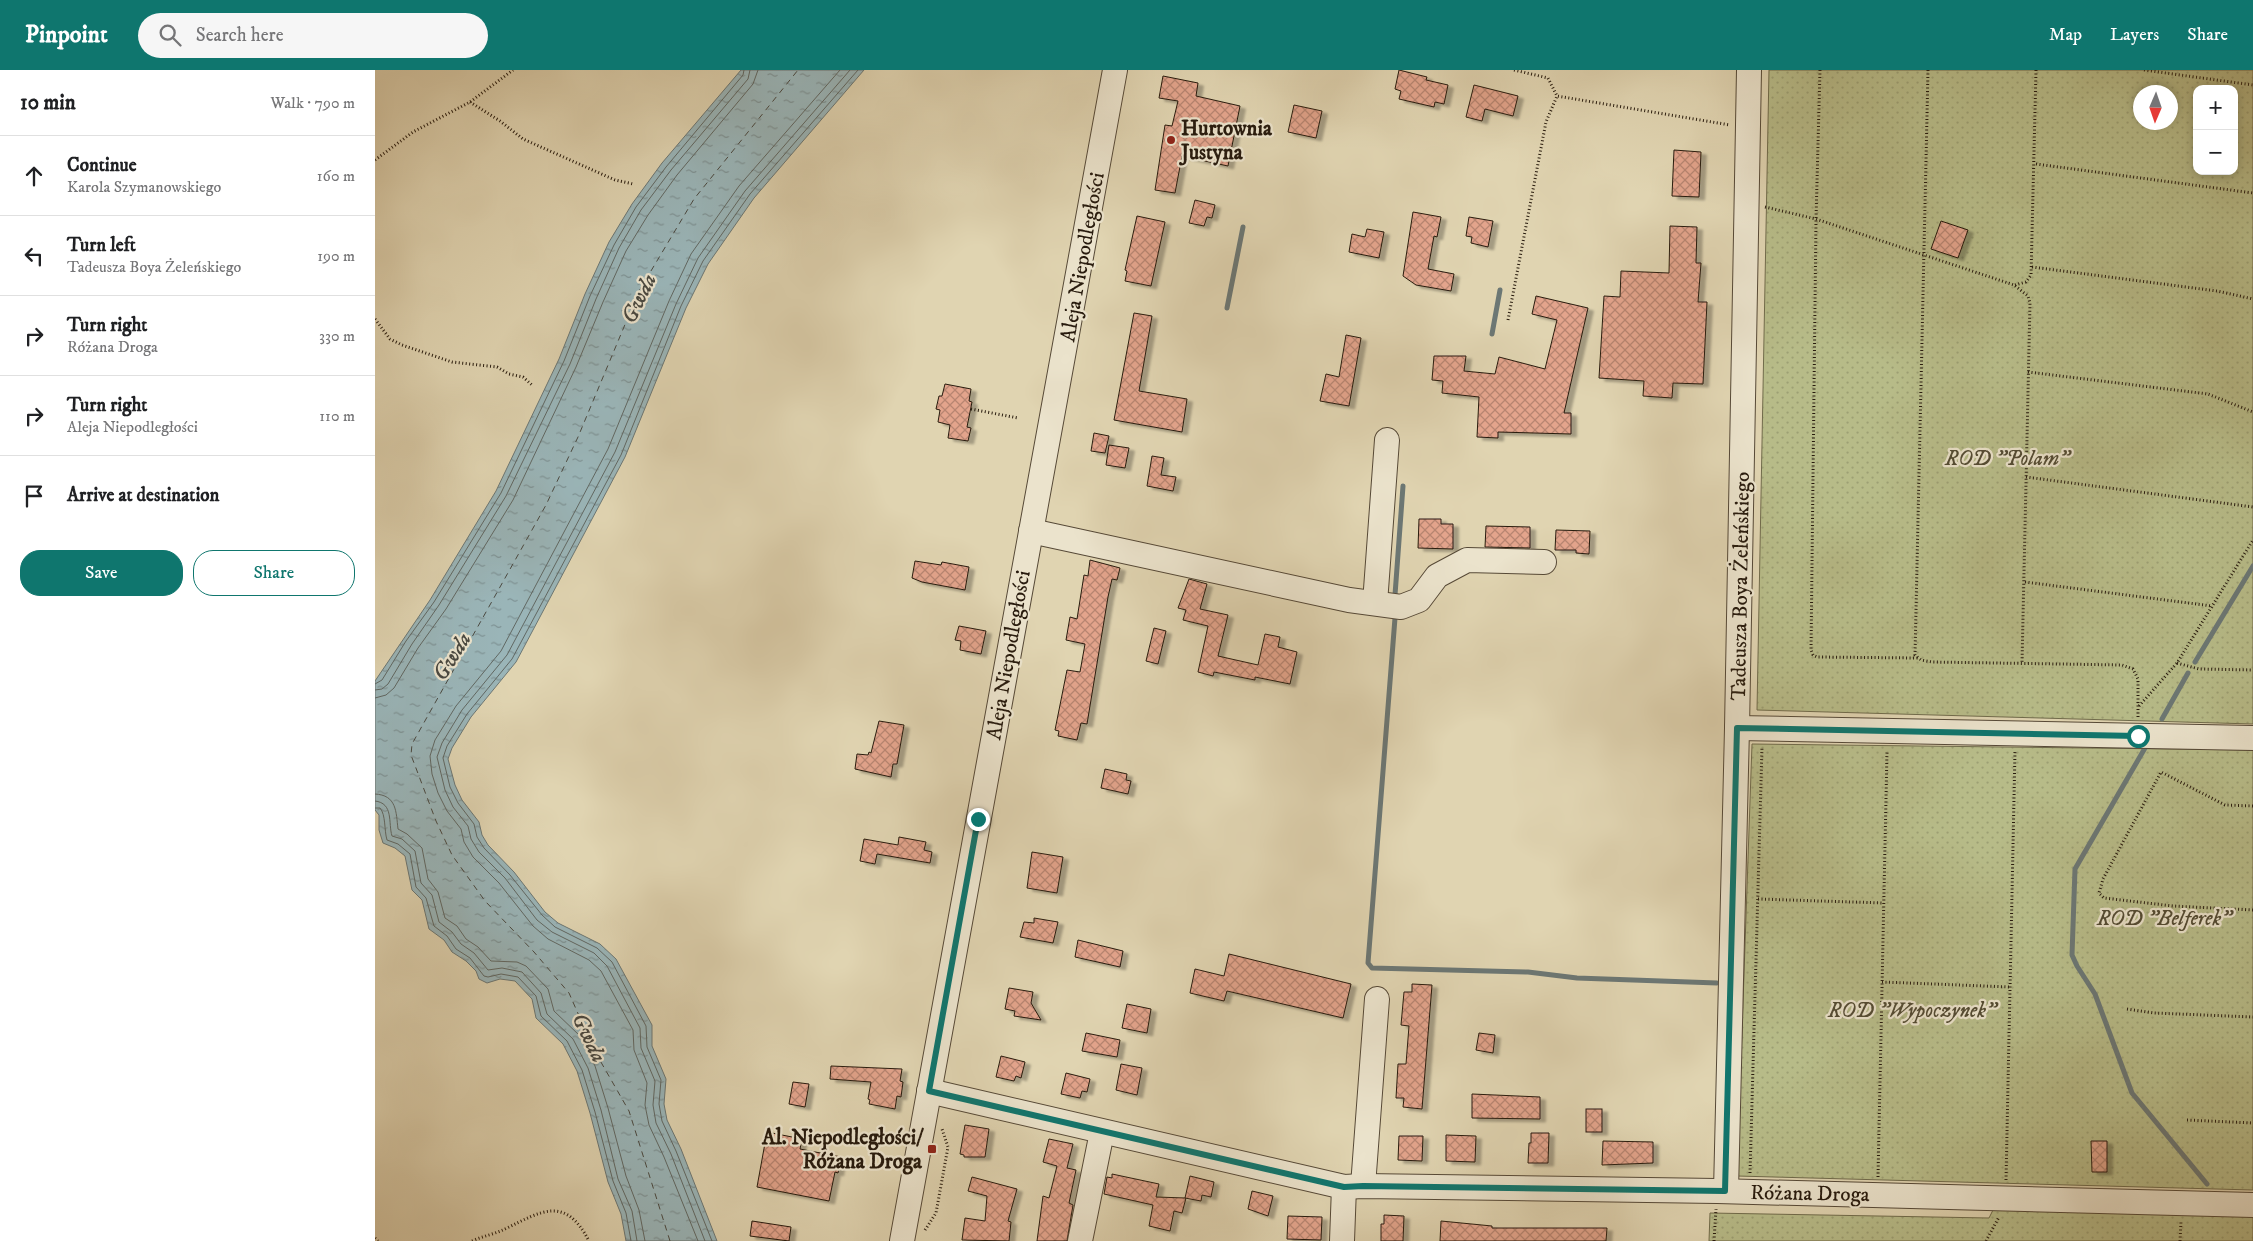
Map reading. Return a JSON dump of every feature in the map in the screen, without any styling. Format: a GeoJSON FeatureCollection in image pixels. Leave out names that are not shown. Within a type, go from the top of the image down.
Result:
{"type":"FeatureCollection","features":[{"type":"Feature","properties":{"kind":"street","name":"Aleja Niepodległości"},"geometry":{"type":"LineString","coordinates":[[902,1241],[1115,70]]}},
{"type":"Feature","properties":{"kind":"street","name":"Tadeusza Boya Żeleńskiego"},"geometry":{"type":"LineString","coordinates":[[1725,1191],[1737,728],[1749,70]]}},
{"type":"Feature","properties":{"kind":"street"},"geometry":{"type":"LineString","coordinates":[[1375,604],[1387,440]]}},
{"type":"Feature","properties":{"kind":"street"},"geometry":{"type":"LineString","coordinates":[[1031,531],[1349,600],[1401,606],[1419,600],[1437,576],[1467,560],[1544,562]]}},
{"type":"Feature","properties":{"kind":"street"},"geometry":{"type":"LineString","coordinates":[[1737,728],[2253,738]]}},
{"type":"Feature","properties":{"kind":"street"},"geometry":{"type":"LineString","coordinates":[[1342,1241],[1354,1187],[1377,999]]}},
{"type":"Feature","properties":{"kind":"street","name":"Różana Droga"},"geometry":{"type":"LineString","coordinates":[[929,1091],[1102,1132],[1354,1187],[1725,1191],[2253,1205]]}},
{"type":"Feature","properties":{"kind":"street"},"geometry":{"type":"LineString","coordinates":[[1080,1241],[1102,1132]]}},
{"type":"Feature","properties":{"kind":"path"},"geometry":{"type":"LineString","coordinates":[[375,160],[413,132],[470,102],[513,70]]}},
{"type":"Feature","properties":{"kind":"path"},"geometry":{"type":"LineString","coordinates":[[1509,320],[1546,122],[1557,96],[1548,78],[1514,70]]}},
{"type":"Feature","properties":{"kind":"path"},"geometry":{"type":"LineString","coordinates":[[1821,70],[1816,219],[1811,650],[1813,655],[1817,657],[1919,658],[1932,662],[2122,665],[2133,669],[2138,679],[2138,720]]}},
{"type":"Feature","properties":{"kind":"path"},"geometry":{"type":"LineString","coordinates":[[1919,658],[1915,655],[1914,638],[1928,70]]}},
{"type":"Feature","properties":{"kind":"path"},"geometry":{"type":"LineString","coordinates":[[2014,285],[2026,282],[2031,275],[2032,267],[2036,70]]}},
{"type":"Feature","properties":{"kind":"path"},"geometry":{"type":"LineString","coordinates":[[2144,70],[2253,86]]}},
{"type":"Feature","properties":{"kind":"path"},"geometry":{"type":"LineString","coordinates":[[1557,96],[1748,128]]}},
{"type":"Feature","properties":{"kind":"path"},"geometry":{"type":"LineString","coordinates":[[470,102],[501,121],[523,140],[615,180],[633,184]]}},
{"type":"Feature","properties":{"kind":"path"},"geometry":{"type":"LineString","coordinates":[[2035,164],[2253,193]]}},
{"type":"Feature","properties":{"kind":"path"},"geometry":{"type":"LineString","coordinates":[[1766,207],[1816,219],[1924,254],[2014,285],[2028,296],[2030,303],[2022,663]]}},
{"type":"Feature","properties":{"kind":"path"},"geometry":{"type":"LineString","coordinates":[[2032,267],[2217,291],[2253,299]]}},
{"type":"Feature","properties":{"kind":"path"},"geometry":{"type":"LineString","coordinates":[[375,318],[390,339],[402,346],[452,362],[497,367],[509,374],[523,377],[532,385]]}},
{"type":"Feature","properties":{"kind":"path"},"geometry":{"type":"LineString","coordinates":[[2028,372],[2208,394],[2253,412]]}},
{"type":"Feature","properties":{"kind":"path"},"geometry":{"type":"LineString","coordinates":[[971,409],[1018,418]]}},
{"type":"Feature","properties":{"kind":"path"},"geometry":{"type":"LineString","coordinates":[[2026,477],[2253,507]]}},
{"type":"Feature","properties":{"kind":"path"},"geometry":{"type":"LineString","coordinates":[[2139,706],[2177,663],[2253,540]]}},
{"type":"Feature","properties":{"kind":"path"},"geometry":{"type":"LineString","coordinates":[[2025,582],[2212,606]]}},
{"type":"Feature","properties":{"kind":"path"},"geometry":{"type":"LineString","coordinates":[[2177,663],[2199,669],[2253,670]]}},
{"type":"Feature","properties":{"kind":"path"},"geometry":{"type":"LineString","coordinates":[[1750,1176],[1762,744]]}},
{"type":"Feature","properties":{"kind":"path"},"geometry":{"type":"LineString","coordinates":[[1878,1180],[1887,745]]}},
{"type":"Feature","properties":{"kind":"path"},"geometry":{"type":"LineString","coordinates":[[2006,1183],[2015,746]]}},
{"type":"Feature","properties":{"kind":"path"},"geometry":{"type":"LineString","coordinates":[[2253,806],[2225,805],[2161,772],[2103,879],[2099,892],[2103,898],[2173,906],[2253,910]]}},
{"type":"Feature","properties":{"kind":"path"},"geometry":{"type":"LineString","coordinates":[[1758,899],[1884,903]]}},
{"type":"Feature","properties":{"kind":"path"},"geometry":{"type":"LineString","coordinates":[[1882,982],[2010,987]]}},
{"type":"Feature","properties":{"kind":"path"},"geometry":{"type":"LineString","coordinates":[[2127,1009],[2154,1013],[2253,1017]]}},
{"type":"Feature","properties":{"kind":"path"},"geometry":{"type":"LineString","coordinates":[[2187,1120],[2253,1123]]}},
{"type":"Feature","properties":{"kind":"path"},"geometry":{"type":"LineString","coordinates":[[1986,1241],[2004,1208]]}},
{"type":"Feature","properties":{"kind":"path"},"geometry":{"type":"LineString","coordinates":[[472,1241],[503,1230],[538,1212],[553,1211],[569,1215],[583,1229],[589,1241]]}},
{"type":"Feature","properties":{"kind":"path"},"geometry":{"type":"LineString","coordinates":[[2180,1241],[2182,1212]]}},
{"type":"Feature","properties":{"kind":"path"},"geometry":{"type":"LineString","coordinates":[[1714,1241],[1716,1214]]}},
{"type":"Feature","properties":{"kind":"path"},"geometry":{"type":"LineString","coordinates":[[375,1238],[379,1241]]}},
{"type":"Feature","properties":{"kind":"green space","name":"ROD \"Polam\""},"geometry":{"type":"Polygon","coordinates":[[[1769,70],[2253,70],[2253,724],[1757,710],[1769,70]]]}},
{"type":"Feature","properties":{"kind":"green space","name":"ROD \"Wypoczynek\""},"geometry":{"type":"Polygon","coordinates":[[[1752,744],[2253,750],[2253,1190],[1737,1176],[1752,744]]]}},
{"type":"Feature","properties":{"kind":"green space"},"geometry":{"type":"Polygon","coordinates":[[[1994,1208],[2253,1214],[2253,1241],[1709,1241],[1710,1213],[1989,1218],[1994,1208]]]}},
{"type":"Feature","properties":{"kind":"water","name":"Gwda"},"geometry":{"type":"Polygon","coordinates":[[[741,70],[864,70],[754,198],[708,264],[686,308],[625,457],[516,662],[471,717],[452,748],[448,759],[455,785],[462,800],[479,822],[482,835],[488,845],[514,872],[545,912],[558,923],[600,944],[616,959],[652,1025],[652,1046],[666,1079],[664,1104],[667,1120],[681,1149],[717,1241],[626,1241],[621,1214],[608,1182],[577,1071],[563,1044],[536,1018],[532,999],[515,981],[500,979],[487,983],[479,979],[476,971],[466,961],[452,952],[444,940],[429,929],[422,900],[412,890],[405,856],[395,848],[383,843],[379,830],[379,815],[375,810],[375,681],[430,600],[496,491],[559,359],[585,294],[609,242],[632,204],[662,163],[741,70]]]}},
{"type":"Feature","properties":{"kind":"building"},"geometry":{"type":"Polygon","coordinates":[[[1399,70],[1427,77],[1426,80],[1448,85],[1444,104],[1435,102],[1434,107],[1399,99],[1401,91],[1395,89],[1399,70]]]}},
{"type":"Feature","properties":{"kind":"building"},"geometry":{"type":"Polygon","coordinates":[[[1163,76],[1198,83],[1196,96],[1240,106],[1228,166],[1182,156],[1175,193],[1155,190],[1165,125],[1172,126],[1178,101],[1159,98],[1163,76]]]}},
{"type":"Feature","properties":{"kind":"building"},"geometry":{"type":"Polygon","coordinates":[[[1474,85],[1518,96],[1513,116],[1485,109],[1482,121],[1466,117],[1474,85]]]}},
{"type":"Feature","properties":{"kind":"building"},"geometry":{"type":"Polygon","coordinates":[[[1294,105],[1322,111],[1316,138],[1288,132],[1294,105]]]}},
{"type":"Feature","properties":{"kind":"building"},"geometry":{"type":"Polygon","coordinates":[[[1674,150],[1701,152],[1699,197],[1672,196],[1674,150]]]}},
{"type":"Feature","properties":{"kind":"building"},"geometry":{"type":"Polygon","coordinates":[[[1195,200],[1215,205],[1212,218],[1207,217],[1204,226],[1189,223],[1195,200]]]}},
{"type":"Feature","properties":{"kind":"building"},"geometry":{"type":"Polygon","coordinates":[[[1413,212],[1441,217],[1437,237],[1434,236],[1428,269],[1454,274],[1451,291],[1416,285],[1403,276],[1413,212]]]}},
{"type":"Feature","properties":{"kind":"building"},"geometry":{"type":"Polygon","coordinates":[[[1137,216],[1165,222],[1151,286],[1125,281],[1127,271],[1125,270],[1137,216]]]}},
{"type":"Feature","properties":{"kind":"building"},"geometry":{"type":"Polygon","coordinates":[[[1469,217],[1493,221],[1488,247],[1471,243],[1472,237],[1466,236],[1469,217]]]}},
{"type":"Feature","properties":{"kind":"building"},"geometry":{"type":"Polygon","coordinates":[[[1941,221],[1968,230],[1958,258],[1931,249],[1941,221]]]}},
{"type":"Feature","properties":{"kind":"building"},"geometry":{"type":"Polygon","coordinates":[[[1670,226],[1697,227],[1696,263],[1701,263],[1698,302],[1707,302],[1703,384],[1673,383],[1672,398],[1643,396],[1644,381],[1599,378],[1604,296],[1620,297],[1621,271],[1669,273],[1670,226]]]}},
{"type":"Feature","properties":{"kind":"building"},"geometry":{"type":"Polygon","coordinates":[[[1367,229],[1384,232],[1379,258],[1349,252],[1352,234],[1365,237],[1367,229]]]}},
{"type":"Feature","properties":{"kind":"building"},"geometry":{"type":"Polygon","coordinates":[[[1536,296],[1588,308],[1564,413],[1571,413],[1571,434],[1498,432],[1498,438],[1477,437],[1479,397],[1442,393],[1443,381],[1432,380],[1434,356],[1466,356],[1464,371],[1495,374],[1499,357],[1545,369],[1557,320],[1532,314],[1536,296]]]}},
{"type":"Feature","properties":{"kind":"building"},"geometry":{"type":"Polygon","coordinates":[[[1134,313],[1152,316],[1139,391],[1187,399],[1182,432],[1114,420],[1134,313]]]}},
{"type":"Feature","properties":{"kind":"building"},"geometry":{"type":"Polygon","coordinates":[[[1346,335],[1361,338],[1349,406],[1320,401],[1326,374],[1339,377],[1346,335]]]}},
{"type":"Feature","properties":{"kind":"building"},"geometry":{"type":"Polygon","coordinates":[[[945,384],[971,389],[969,401],[972,402],[967,427],[971,428],[968,441],[948,438],[950,425],[938,422],[940,410],[936,409],[939,396],[942,396],[945,384]]]}},
{"type":"Feature","properties":{"kind":"building"},"geometry":{"type":"Polygon","coordinates":[[[1094,433],[1109,436],[1105,453],[1091,451],[1094,433]]]}},
{"type":"Feature","properties":{"kind":"building"},"geometry":{"type":"Polygon","coordinates":[[[1109,445],[1129,448],[1125,468],[1106,465],[1109,445]]]}},
{"type":"Feature","properties":{"kind":"building"},"geometry":{"type":"Polygon","coordinates":[[[1152,456],[1164,458],[1161,475],[1176,477],[1173,491],[1147,486],[1152,456]]]}},
{"type":"Feature","properties":{"kind":"building"},"geometry":{"type":"Polygon","coordinates":[[[1419,519],[1441,519],[1441,524],[1453,524],[1453,549],[1418,548],[1419,519]]]}},
{"type":"Feature","properties":{"kind":"building"},"geometry":{"type":"Polygon","coordinates":[[[1486,526],[1530,527],[1530,548],[1485,547],[1486,526]]]}},
{"type":"Feature","properties":{"kind":"building"},"geometry":{"type":"Polygon","coordinates":[[[1556,530],[1590,531],[1589,554],[1576,553],[1576,550],[1555,550],[1556,530]]]}},
{"type":"Feature","properties":{"kind":"building"},"geometry":{"type":"Polygon","coordinates":[[[1090,560],[1120,568],[1117,580],[1112,579],[1108,597],[1087,724],[1081,723],[1077,740],[1058,736],[1059,731],[1055,730],[1067,670],[1080,672],[1085,644],[1066,640],[1070,617],[1077,619],[1084,575],[1088,576],[1090,560]]]}},
{"type":"Feature","properties":{"kind":"building"},"geometry":{"type":"Polygon","coordinates":[[[915,561],[941,565],[942,562],[969,567],[965,590],[922,582],[912,578],[915,561]]]}},
{"type":"Feature","properties":{"kind":"building"},"geometry":{"type":"Polygon","coordinates":[[[1189,579],[1207,584],[1200,609],[1228,615],[1218,656],[1258,665],[1265,634],[1280,637],[1278,647],[1297,652],[1290,684],[1255,677],[1255,680],[1214,672],[1213,676],[1198,672],[1208,626],[1183,620],[1186,610],[1178,608],[1189,579]]]}},
{"type":"Feature","properties":{"kind":"building"},"geometry":{"type":"Polygon","coordinates":[[[959,626],[986,631],[981,654],[960,650],[961,641],[955,640],[959,626]]]}},
{"type":"Feature","properties":{"kind":"building"},"geometry":{"type":"Polygon","coordinates":[[[1154,628],[1166,631],[1158,664],[1146,661],[1154,628]]]}},
{"type":"Feature","properties":{"kind":"building"},"geometry":{"type":"Polygon","coordinates":[[[879,721],[904,725],[897,764],[893,764],[891,777],[855,769],[857,754],[868,755],[869,752],[871,753],[879,721]]]}},
{"type":"Feature","properties":{"kind":"building"},"geometry":{"type":"Polygon","coordinates":[[[1105,769],[1127,774],[1126,780],[1131,781],[1128,794],[1101,788],[1105,769]]]}},
{"type":"Feature","properties":{"kind":"building"},"geometry":{"type":"Polygon","coordinates":[[[899,837],[926,842],[924,850],[932,852],[930,863],[877,854],[875,864],[860,861],[864,839],[898,845],[899,837]]]}},
{"type":"Feature","properties":{"kind":"building"},"geometry":{"type":"Polygon","coordinates":[[[1032,852],[1063,857],[1057,893],[1027,888],[1032,852]]]}},
{"type":"Feature","properties":{"kind":"building"},"geometry":{"type":"Polygon","coordinates":[[[1034,918],[1058,922],[1053,943],[1020,937],[1024,922],[1034,923],[1034,918]]]}},
{"type":"Feature","properties":{"kind":"building"},"geometry":{"type":"Polygon","coordinates":[[[1078,940],[1123,951],[1120,967],[1075,957],[1078,940]]]}},
{"type":"Feature","properties":{"kind":"building"},"geometry":{"type":"Polygon","coordinates":[[[1229,954],[1351,984],[1343,1018],[1227,991],[1224,1001],[1190,993],[1195,969],[1224,976],[1229,954]]]}},
{"type":"Feature","properties":{"kind":"building"},"geometry":{"type":"Polygon","coordinates":[[[1412,984],[1432,985],[1422,1109],[1403,1107],[1404,1098],[1396,1098],[1398,1064],[1406,1064],[1409,1026],[1401,1025],[1404,992],[1412,992],[1412,984]]]}},
{"type":"Feature","properties":{"kind":"building"},"geometry":{"type":"Polygon","coordinates":[[[1009,988],[1033,992],[1031,1003],[1041,1020],[1014,1016],[1015,1011],[1005,1009],[1009,988]]]}},
{"type":"Feature","properties":{"kind":"building"},"geometry":{"type":"Polygon","coordinates":[[[1127,1004],[1151,1009],[1147,1033],[1122,1028],[1127,1004]]]}},
{"type":"Feature","properties":{"kind":"building"},"geometry":{"type":"Polygon","coordinates":[[[1086,1033],[1120,1040],[1117,1057],[1082,1051],[1086,1033]]]}},
{"type":"Feature","properties":{"kind":"building"},"geometry":{"type":"Polygon","coordinates":[[[1479,1033],[1495,1035],[1493,1053],[1476,1050],[1479,1033]]]}},
{"type":"Feature","properties":{"kind":"building"},"geometry":{"type":"Polygon","coordinates":[[[1001,1056],[1025,1062],[1021,1078],[1016,1076],[1014,1081],[996,1077],[1001,1056]]]}},
{"type":"Feature","properties":{"kind":"building"},"geometry":{"type":"Polygon","coordinates":[[[1121,1064],[1142,1068],[1137,1095],[1116,1090],[1121,1064]]]}},
{"type":"Feature","properties":{"kind":"building"},"geometry":{"type":"Polygon","coordinates":[[[831,1066],[902,1069],[900,1081],[903,1082],[901,1097],[897,1096],[895,1109],[869,1104],[871,1082],[830,1079],[831,1066]]]}},
{"type":"Feature","properties":{"kind":"building"},"geometry":{"type":"Polygon","coordinates":[[[1066,1073],[1090,1079],[1087,1092],[1082,1091],[1080,1098],[1061,1094],[1066,1073]]]}},
{"type":"Feature","properties":{"kind":"building"},"geometry":{"type":"Polygon","coordinates":[[[793,1082],[809,1084],[805,1107],[789,1104],[793,1082]]]}},
{"type":"Feature","properties":{"kind":"building"},"geometry":{"type":"Polygon","coordinates":[[[1472,1094],[1540,1097],[1540,1119],[1472,1118],[1472,1094]]]}},
{"type":"Feature","properties":{"kind":"building"},"geometry":{"type":"Polygon","coordinates":[[[1586,1109],[1602,1109],[1602,1132],[1586,1132],[1586,1109]]]}},
{"type":"Feature","properties":{"kind":"building"},"geometry":{"type":"Polygon","coordinates":[[[965,1125],[989,1129],[985,1157],[964,1157],[964,1155],[960,1154],[965,1125]]]}},
{"type":"Feature","properties":{"kind":"building"},"geometry":{"type":"Polygon","coordinates":[[[767,1132],[802,1139],[800,1149],[841,1157],[838,1173],[835,1172],[829,1201],[757,1187],[767,1132]]]}},
{"type":"Feature","properties":{"kind":"building"},"geometry":{"type":"Polygon","coordinates":[[[1531,1133],[1549,1133],[1548,1163],[1528,1163],[1531,1133]]]}},
{"type":"Feature","properties":{"kind":"building"},"geometry":{"type":"Polygon","coordinates":[[[1446,1135],[1476,1136],[1475,1162],[1446,1161],[1446,1135]]]}},
{"type":"Feature","properties":{"kind":"building"},"geometry":{"type":"Polygon","coordinates":[[[1399,1136],[1423,1136],[1422,1161],[1398,1160],[1399,1136]]]}},
{"type":"Feature","properties":{"kind":"building"},"geometry":{"type":"Polygon","coordinates":[[[1049,1139],[1073,1144],[1067,1168],[1076,1170],[1069,1203],[1073,1205],[1067,1241],[1037,1241],[1043,1196],[1049,1198],[1057,1166],[1043,1162],[1049,1139]]]}},
{"type":"Feature","properties":{"kind":"building"},"geometry":{"type":"Polygon","coordinates":[[[1603,1141],[1653,1142],[1653,1163],[1602,1165],[1603,1141]]]}},
{"type":"Feature","properties":{"kind":"building"},"geometry":{"type":"Polygon","coordinates":[[[2091,1141],[2107,1141],[2107,1172],[2092,1172],[2091,1141]]]}},
{"type":"Feature","properties":{"kind":"building"},"geometry":{"type":"Polygon","coordinates":[[[1112,1174],[1159,1184],[1156,1197],[1186,1198],[1182,1213],[1174,1211],[1170,1231],[1149,1226],[1153,1205],[1104,1194],[1107,1177],[1112,1178],[1112,1174]]]}},
{"type":"Feature","properties":{"kind":"building"},"geometry":{"type":"Polygon","coordinates":[[[1190,1176],[1214,1182],[1211,1197],[1202,1195],[1201,1201],[1185,1198],[1190,1176]]]}},
{"type":"Feature","properties":{"kind":"building"},"geometry":{"type":"Polygon","coordinates":[[[972,1177],[1017,1189],[1008,1221],[1011,1222],[1009,1241],[962,1240],[965,1218],[985,1221],[987,1196],[968,1191],[972,1177]]]}},
{"type":"Feature","properties":{"kind":"building"},"geometry":{"type":"Polygon","coordinates":[[[1252,1191],[1273,1196],[1268,1216],[1248,1209],[1252,1191]]]}},
{"type":"Feature","properties":{"kind":"building"},"geometry":{"type":"Polygon","coordinates":[[[1384,1215],[1404,1216],[1403,1241],[1381,1241],[1381,1224],[1384,1224],[1384,1215]]]}},
{"type":"Feature","properties":{"kind":"building"},"geometry":{"type":"Polygon","coordinates":[[[1288,1216],[1322,1217],[1321,1240],[1287,1239],[1288,1216]]]}},
{"type":"Feature","properties":{"kind":"building"},"geometry":{"type":"Polygon","coordinates":[[[752,1221],[791,1227],[789,1241],[750,1236],[752,1221]]]}},
{"type":"Feature","properties":{"kind":"building"},"geometry":{"type":"Polygon","coordinates":[[[1441,1221],[1492,1226],[1492,1228],[1607,1228],[1606,1241],[1440,1241],[1441,1221]]]}},
{"type":"Feature","properties":{"kind":"waterway"},"geometry":{"type":"LineString","coordinates":[[1227,308],[1243,227]]}},
{"type":"Feature","properties":{"kind":"waterway"},"geometry":{"type":"LineString","coordinates":[[1492,334],[1500,290]]}},
{"type":"Feature","properties":{"kind":"waterway"},"geometry":{"type":"LineString","coordinates":[[1395,595],[1403,486]]}},
{"type":"Feature","properties":{"kind":"waterway"},"geometry":{"type":"LineString","coordinates":[[2195,662],[2253,566]]}},
{"type":"Feature","properties":{"kind":"waterway"},"geometry":{"type":"LineString","coordinates":[[1395,618],[1368,963],[1372,968],[1528,972],[1577,978],[1717,983]]}},
{"type":"Feature","properties":{"kind":"waterway"},"geometry":{"type":"LineString","coordinates":[[2162,719],[2188,673]]}},
{"type":"Feature","properties":{"kind":"waterway"},"geometry":{"type":"LineString","coordinates":[[2145,748],[2075,869],[2072,955],[2095,994],[2132,1093],[2207,1184]]}},
{"type":"Feature","properties":{"kind":"ferry route"},"geometry":{"type":"LineString","coordinates":[[670,1241],[629,1111],[594,1050],[569,993],[534,952],[485,901],[452,855],[436,821],[411,755],[412,744],[546,505],[578,437],[639,291],[694,199],[798,70]]}},
{"type":"Feature","properties":{"kind":"place","name":"Hurtownia Justyna"},"geometry":{"type":"Point","coordinates":[1171,140]}},
{"type":"Feature","properties":{"kind":"place","name":"Al. Niepodległości/ Różana Droga"},"geometry":{"type":"Point","coordinates":[932,1149]}},
{"type":"Feature","properties":{"kind":"route"},"geometry":{"type":"LineString","coordinates":[[978,819],[929,1091],[1344,1187],[1725,1191],[1737,728],[2138,736]]}},
{"type":"Feature","properties":{"kind":"park label","name":"ROD \"Belferek\""},"geometry":{"type":"Point","coordinates":[2164,918]}}]}
